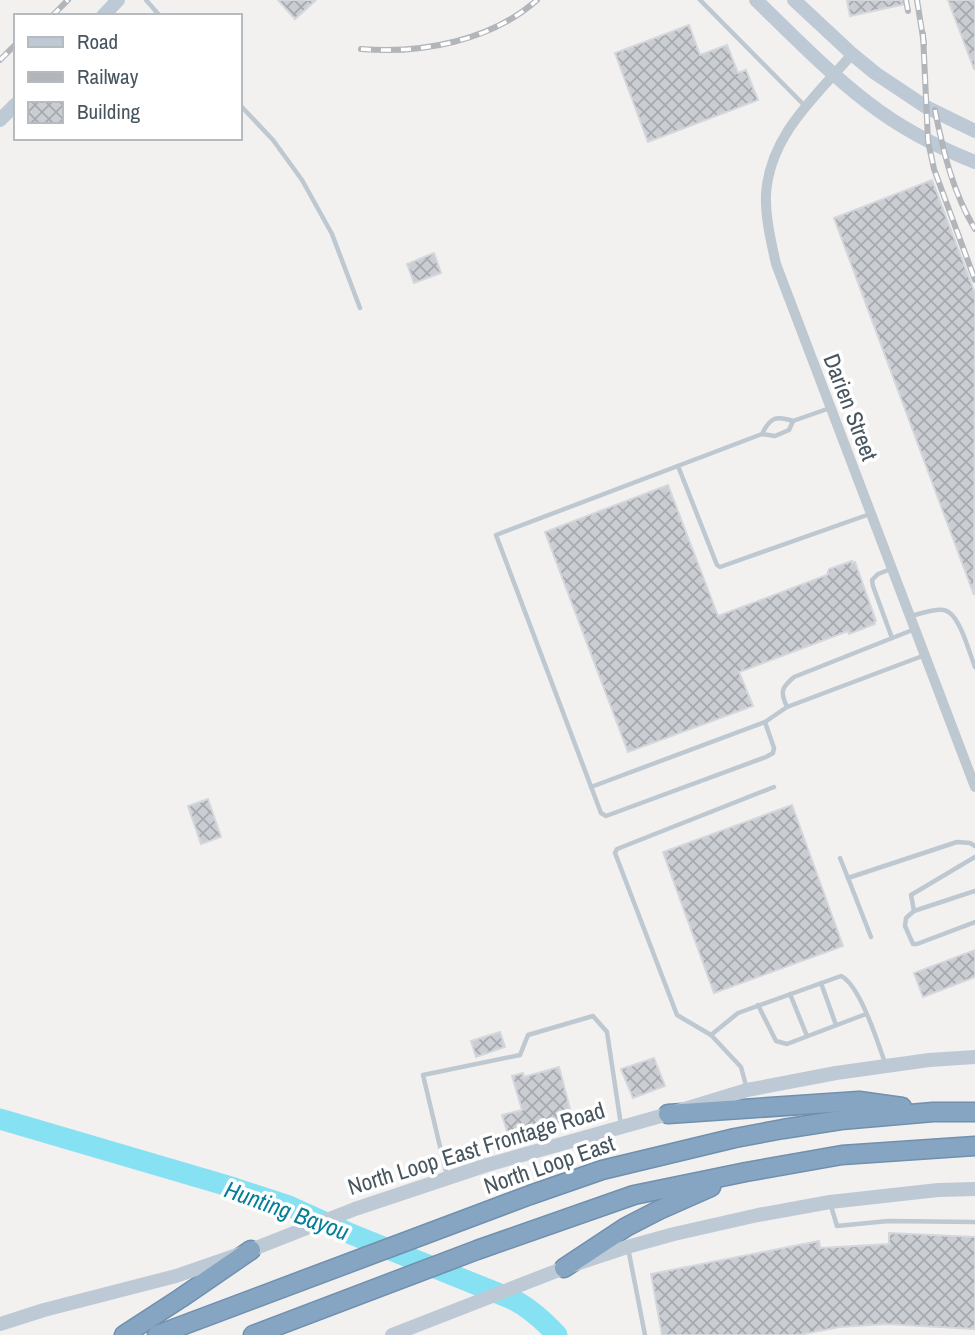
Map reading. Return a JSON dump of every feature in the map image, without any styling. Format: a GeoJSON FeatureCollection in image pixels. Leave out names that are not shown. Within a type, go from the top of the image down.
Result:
{"type":"FeatureCollection","features":[{"type":"Feature","properties":{"kind":"highway"},"geometry":{"type":"LineString","coordinates":[[668,1114],[859,1101],[933,1112]]}},
{"type":"Feature","properties":{"kind":"highway","name":"North Loop East"},"geometry":{"type":"LineString","coordinates":[[157,1335],[602,1170],[783,1129],[933,1112],[975,1112]]}},
{"type":"Feature","properties":{"kind":"highway"},"geometry":{"type":"LineString","coordinates":[[253,1335],[477,1250],[634,1195],[842,1155],[975,1146]]}},
{"type":"Feature","properties":{"kind":"highway"},"geometry":{"type":"LineString","coordinates":[[564,1268],[637,1221],[746,1172]]}},
{"type":"Feature","properties":{"kind":"highway"},"geometry":{"type":"LineString","coordinates":[[124,1335],[251,1250]]}},
{"type":"Feature","properties":{"kind":"main road"},"geometry":{"type":"LineString","coordinates":[[105,14],[118,0]]}},
{"type":"Feature","properties":{"kind":"main road"},"geometry":{"type":"LineString","coordinates":[[756,0],[834,75],[869,104],[942,148],[975,162]]}},
{"type":"Feature","properties":{"kind":"main road"},"geometry":{"type":"LineString","coordinates":[[794,0],[852,54],[900,90],[926,107],[975,131]]}},
{"type":"Feature","properties":{"kind":"main road"},"geometry":{"type":"LineString","coordinates":[[0,120],[14,106]]}},
{"type":"Feature","properties":{"kind":"main road","name":"North Loop East Frontage Road"},"geometry":{"type":"LineString","coordinates":[[0,1324],[176,1276],[355,1209],[447,1178],[747,1090],[836,1073],[975,1057]]}},
{"type":"Feature","properties":{"kind":"main road"},"geometry":{"type":"LineString","coordinates":[[392,1335],[564,1268],[628,1247],[758,1215],[830,1202],[938,1190],[975,1189]]}},
{"type":"Feature","properties":{"kind":"street","name":"Darien Street"},"geometry":{"type":"LineString","coordinates":[[852,54],[805,106],[777,148],[769,170],[767,224],[776,264],[975,787]]}},
{"type":"Feature","properties":{"kind":"lane"},"geometry":{"type":"LineString","coordinates":[[146,0],[158,14]]}},
{"type":"Feature","properties":{"kind":"lane"},"geometry":{"type":"LineString","coordinates":[[700,0],[805,106]]}},
{"type":"Feature","properties":{"kind":"lane"},"geometry":{"type":"LineString","coordinates":[[242,107],[273,140],[302,180],[332,234],[360,309]]}},
{"type":"Feature","properties":{"kind":"lane"},"geometry":{"type":"LineString","coordinates":[[762,434],[768,422],[775,418],[793,421],[831,408]]}},
{"type":"Feature","properties":{"kind":"lane"},"geometry":{"type":"LineString","coordinates":[[765,722],[774,748],[773,753],[766,757],[606,816],[601,813],[496,535],[762,434],[775,436],[789,430],[793,421]]}},
{"type":"Feature","properties":{"kind":"lane"},"geometry":{"type":"LineString","coordinates":[[678,466],[720,567],[871,514]]}},
{"type":"Feature","properties":{"kind":"lane"},"geometry":{"type":"LineString","coordinates":[[892,569],[878,574],[872,580],[892,638]]}},
{"type":"Feature","properties":{"kind":"lane"},"geometry":{"type":"LineString","coordinates":[[910,617],[941,609],[953,615],[975,667]]}},
{"type":"Feature","properties":{"kind":"lane"},"geometry":{"type":"LineString","coordinates":[[787,707],[782,690],[784,684],[794,677],[915,629]]}},
{"type":"Feature","properties":{"kind":"lane"},"geometry":{"type":"LineString","coordinates":[[591,788],[765,722],[787,707],[925,655]]}},
{"type":"Feature","properties":{"kind":"lane"},"geometry":{"type":"LineString","coordinates":[[747,1090],[741,1066],[712,1035],[677,1015],[615,853],[617,849],[774,787]]}},
{"type":"Feature","properties":{"kind":"lane"},"geometry":{"type":"LineString","coordinates":[[848,878],[957,842],[975,846]]}},
{"type":"Feature","properties":{"kind":"lane"},"geometry":{"type":"LineString","coordinates":[[840,858],[871,937]]}},
{"type":"Feature","properties":{"kind":"lane"},"geometry":{"type":"LineString","coordinates":[[914,911],[911,895],[975,858]]}},
{"type":"Feature","properties":{"kind":"lane"},"geometry":{"type":"LineString","coordinates":[[975,891],[914,911],[906,918],[905,926],[913,944],[917,944],[975,922]]}},
{"type":"Feature","properties":{"kind":"lane"},"geometry":{"type":"LineString","coordinates":[[712,1035],[738,1013],[841,976],[848,979],[875,1031],[886,1066]]}},
{"type":"Feature","properties":{"kind":"lane"},"geometry":{"type":"LineString","coordinates":[[821,983],[836,1025]]}},
{"type":"Feature","properties":{"kind":"lane"},"geometry":{"type":"LineString","coordinates":[[790,994],[807,1036]]}},
{"type":"Feature","properties":{"kind":"lane"},"geometry":{"type":"LineString","coordinates":[[758,1005],[776,1041],[787,1044],[866,1014]]}},
{"type":"Feature","properties":{"kind":"lane"},"geometry":{"type":"LineString","coordinates":[[447,1178],[424,1075],[520,1055],[528,1034],[593,1016],[607,1032],[622,1126]]}},
{"type":"Feature","properties":{"kind":"lane"},"geometry":{"type":"LineString","coordinates":[[830,1202],[836,1226],[888,1221],[975,1222]]}},
{"type":"Feature","properties":{"kind":"lane"},"geometry":{"type":"LineString","coordinates":[[628,1247],[645,1335]]}},
{"type":"Feature","properties":{"kind":"building"},"geometry":{"type":"Polygon","coordinates":[[[278,0],[316,0],[295,19],[278,0]]]}},
{"type":"Feature","properties":{"kind":"building"},"geometry":{"type":"Polygon","coordinates":[[[847,0],[906,0],[906,4],[850,16],[847,0]]]}},
{"type":"Feature","properties":{"kind":"building"},"geometry":{"type":"Polygon","coordinates":[[[948,0],[975,0],[975,69],[974,69],[948,0]]]}},
{"type":"Feature","properties":{"kind":"building"},"geometry":{"type":"Polygon","coordinates":[[[689,25],[700,55],[727,45],[738,73],[746,70],[758,100],[648,142],[615,53],[689,25]]]}},
{"type":"Feature","properties":{"kind":"building"},"geometry":{"type":"Polygon","coordinates":[[[932,180],[975,293],[974,595],[834,218],[932,180]]]}},
{"type":"Feature","properties":{"kind":"building"},"geometry":{"type":"Polygon","coordinates":[[[434,253],[441,273],[414,283],[407,264],[434,253]]]}},
{"type":"Feature","properties":{"kind":"building"},"geometry":{"type":"Polygon","coordinates":[[[668,485],[718,616],[827,575],[829,569],[852,561],[855,562],[876,621],[875,624],[849,634],[848,631],[739,672],[753,706],[628,752],[545,532],[668,485]]]}},
{"type":"Feature","properties":{"kind":"building"},"geometry":{"type":"Polygon","coordinates":[[[208,799],[221,837],[201,844],[188,806],[208,799]]]}},
{"type":"Feature","properties":{"kind":"building"},"geometry":{"type":"Polygon","coordinates":[[[792,805],[843,946],[714,993],[663,852],[792,805]]]}},
{"type":"Feature","properties":{"kind":"building"},"geometry":{"type":"Polygon","coordinates":[[[975,950],[975,977],[923,997],[914,973],[975,950]]]}},
{"type":"Feature","properties":{"kind":"building"},"geometry":{"type":"Polygon","coordinates":[[[500,1032],[505,1047],[476,1057],[471,1041],[500,1032]]]}},
{"type":"Feature","properties":{"kind":"building"},"geometry":{"type":"Polygon","coordinates":[[[654,1058],[665,1086],[633,1098],[621,1069],[654,1058]]]}},
{"type":"Feature","properties":{"kind":"building"},"geometry":{"type":"Polygon","coordinates":[[[559,1067],[573,1120],[509,1138],[502,1115],[522,1110],[512,1076],[523,1073],[524,1077],[559,1067]]]}},
{"type":"Feature","properties":{"kind":"building"},"geometry":{"type":"Polygon","coordinates":[[[889,1233],[975,1237],[975,1329],[887,1324],[839,1327],[799,1335],[662,1335],[651,1274],[819,1241],[820,1248],[889,1244],[889,1233]]]}},
{"type":"Feature","properties":{"kind":"waterway","name":"Hunting Bayou"},"geometry":{"type":"LineString","coordinates":[[0,1119],[289,1206],[512,1299],[525,1306],[557,1335]]}},
{"type":"Feature","properties":{"kind":"railway"},"geometry":{"type":"LineString","coordinates":[[54,14],[68,0]]}},
{"type":"Feature","properties":{"kind":"railway"},"geometry":{"type":"LineString","coordinates":[[361,49],[407,49],[454,42],[499,26],[537,0]]}},
{"type":"Feature","properties":{"kind":"railway"},"geometry":{"type":"LineString","coordinates":[[906,0],[908,11]]}},
{"type":"Feature","properties":{"kind":"railway"},"geometry":{"type":"LineString","coordinates":[[917,0],[924,44]]}},
{"type":"Feature","properties":{"kind":"railway"},"geometry":{"type":"LineString","coordinates":[[923,34],[928,141],[934,169],[975,280]]}},
{"type":"Feature","properties":{"kind":"railway"},"geometry":{"type":"LineString","coordinates":[[0,60],[14,46]]}},
{"type":"Feature","properties":{"kind":"railway"},"geometry":{"type":"LineString","coordinates":[[935,110],[950,171],[975,229]]}}]}
